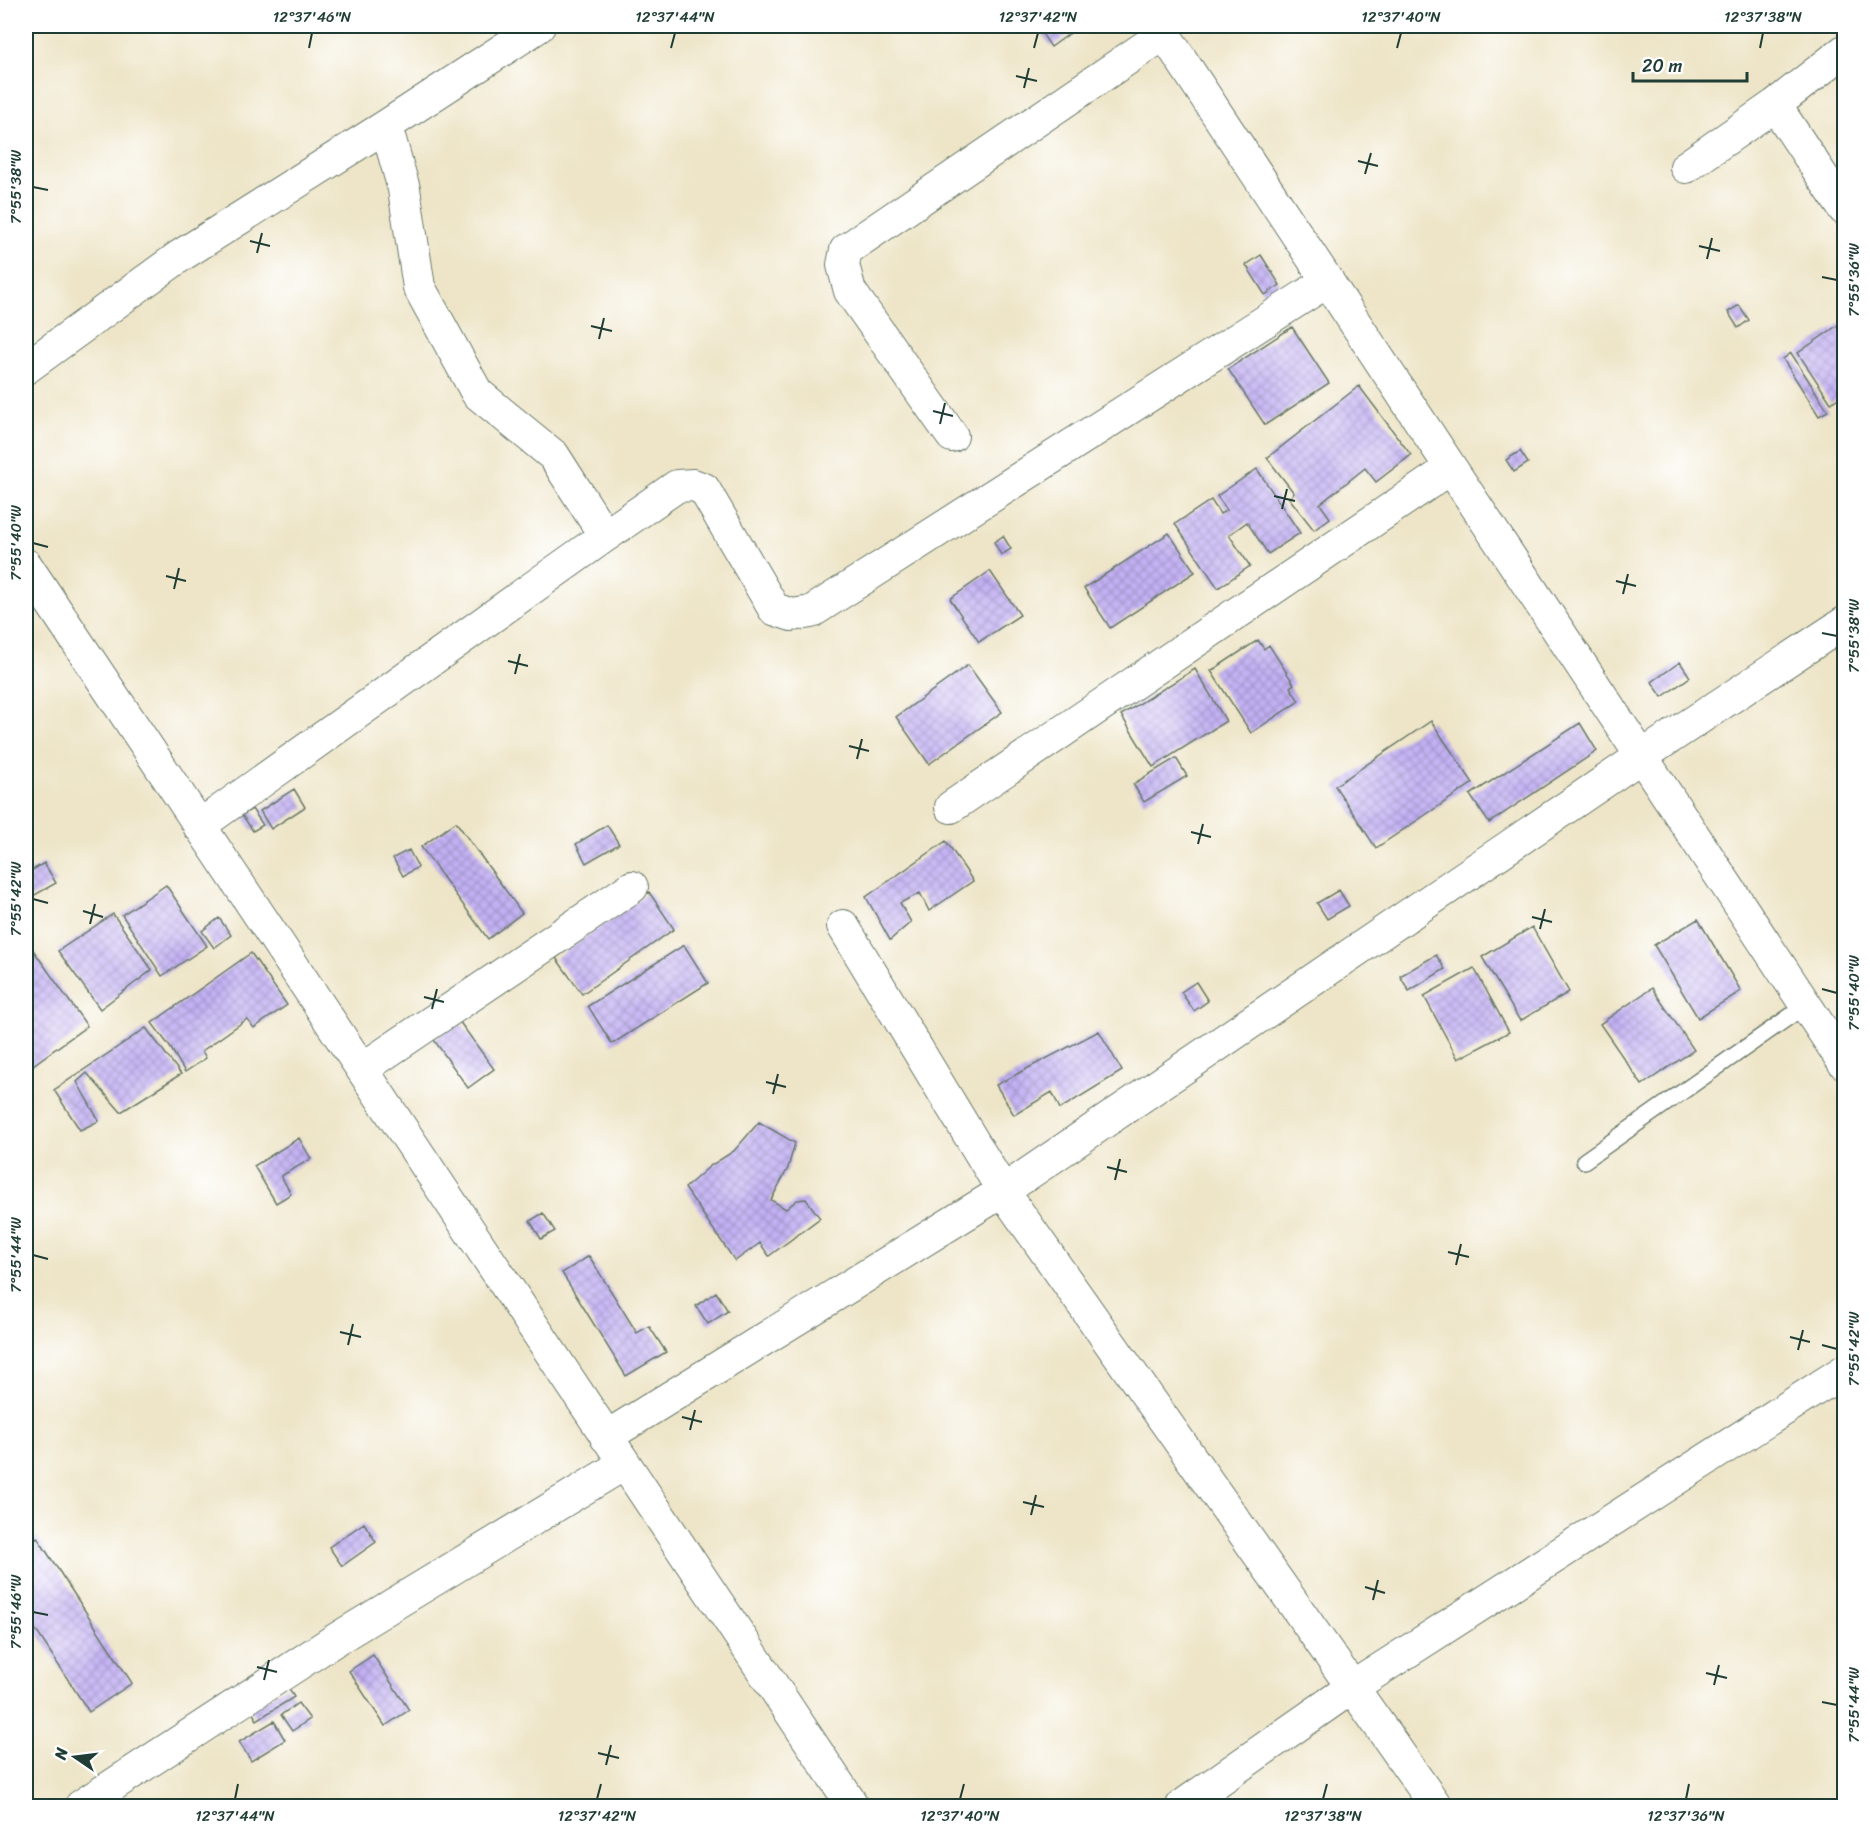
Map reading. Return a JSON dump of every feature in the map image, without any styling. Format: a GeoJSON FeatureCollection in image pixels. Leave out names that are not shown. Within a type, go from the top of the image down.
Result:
{"type":"FeatureCollection","features":[{"type":"Feature","properties":{"kind":"street"},"geometry":{"type":"LineString","coordinates":[[26,368],[180,256],[539,26]]}},
{"type":"Feature","properties":{"kind":"street"},"geometry":{"type":"LineString","coordinates":[[952,436],[850,291],[843,265],[846,250],[1162,30],[1845,1063]]}},
{"type":"Feature","properties":{"kind":"street"},"geometry":{"type":"LineString","coordinates":[[1686,167],[1775,105],[1845,51]]}},
{"type":"Feature","properties":{"kind":"street"},"geometry":{"type":"LineString","coordinates":[[1775,105],[1845,209]]}},
{"type":"Feature","properties":{"kind":"street"},"geometry":{"type":"LineString","coordinates":[[386,126],[404,189],[419,287],[477,393],[554,456],[605,536]]}},
{"type":"Feature","properties":{"kind":"street"},"geometry":{"type":"LineString","coordinates":[[199,826],[677,486],[693,485],[704,489],[774,609],[792,615],[811,612],[1328,281]]}},
{"type":"Feature","properties":{"kind":"street"},"geometry":{"type":"LineString","coordinates":[[951,807],[1451,468]]}},
{"type":"Feature","properties":{"kind":"street"},"geometry":{"type":"LineString","coordinates":[[26,565],[853,1806]]}},
{"type":"Feature","properties":{"kind":"street"},"geometry":{"type":"LineString","coordinates":[[606,1437],[1003,1191],[1642,756],[1845,623]]}},
{"type":"Feature","properties":{"kind":"street"},"geometry":{"type":"LineString","coordinates":[[362,1069],[632,887]]}},
{"type":"Feature","properties":{"kind":"street"},"geometry":{"type":"LineString","coordinates":[[843,926],[1003,1191],[1436,1806]]}},
{"type":"Feature","properties":{"kind":"street"},"geometry":{"type":"LineString","coordinates":[[1182,1806],[1351,1688],[1845,1371]]}},
{"type":"Feature","properties":{"kind":"street"},"geometry":{"type":"LineString","coordinates":[[81,1806],[335,1640],[624,1464]]}},
{"type":"Feature","properties":{"kind":"lane"},"geometry":{"type":"LineString","coordinates":[[1584,1161],[1806,1005]]}},
{"type":"Feature","properties":{"kind":"building"},"geometry":{"type":"Polygon","coordinates":[[[1037,26],[1080,26],[1051,47],[1037,26]]]}},
{"type":"Feature","properties":{"kind":"building"},"geometry":{"type":"Polygon","coordinates":[[[1261,255],[1280,285],[1265,295],[1246,265],[1261,255]]]}},
{"type":"Feature","properties":{"kind":"building"},"geometry":{"type":"Polygon","coordinates":[[[1739,305],[1749,320],[1738,328],[1728,312],[1739,305]]]}},
{"type":"Feature","properties":{"kind":"building"},"geometry":{"type":"Polygon","coordinates":[[[1844,321],[1844,394],[1831,403],[1798,353],[1844,321]]]}},
{"type":"Feature","properties":{"kind":"building"},"geometry":{"type":"Polygon","coordinates":[[[1292,327],[1329,383],[1265,425],[1228,369],[1292,327]]]}},
{"type":"Feature","properties":{"kind":"building"},"geometry":{"type":"Polygon","coordinates":[[[1791,353],[1828,411],[1819,416],[1783,359],[1791,353]]]}},
{"type":"Feature","properties":{"kind":"building"},"geometry":{"type":"Polygon","coordinates":[[[1359,386],[1411,455],[1376,482],[1365,468],[1320,504],[1330,518],[1314,530],[1289,498],[1294,493],[1267,458],[1359,386]]]}},
{"type":"Feature","properties":{"kind":"building"},"geometry":{"type":"Polygon","coordinates":[[[1520,451],[1528,463],[1514,472],[1506,460],[1520,451]]]}},
{"type":"Feature","properties":{"kind":"building"},"geometry":{"type":"Polygon","coordinates":[[[1257,469],[1300,533],[1268,554],[1247,522],[1229,535],[1250,566],[1218,588],[1175,524],[1211,500],[1220,514],[1227,510],[1217,496],[1257,469]]]}},
{"type":"Feature","properties":{"kind":"building"},"geometry":{"type":"Polygon","coordinates":[[[1169,533],[1195,572],[1110,628],[1084,588],[1169,533]]]}},
{"type":"Feature","properties":{"kind":"building"},"geometry":{"type":"Polygon","coordinates":[[[1003,536],[1011,549],[1001,555],[994,542],[1003,536]]]}},
{"type":"Feature","properties":{"kind":"building"},"geometry":{"type":"Polygon","coordinates":[[[990,571],[1020,615],[979,642],[950,599],[990,571]]]}},
{"type":"Feature","properties":{"kind":"building"},"geometry":{"type":"Polygon","coordinates":[[[1258,640],[1264,649],[1269,645],[1294,684],[1290,687],[1299,701],[1251,733],[1211,671],[1258,640]]]}},
{"type":"Feature","properties":{"kind":"building"},"geometry":{"type":"Polygon","coordinates":[[[1680,662],[1690,677],[1662,697],[1652,682],[1680,662]]]}},
{"type":"Feature","properties":{"kind":"building"},"geometry":{"type":"Polygon","coordinates":[[[968,665],[1002,712],[929,764],[896,717],[968,665]]]}},
{"type":"Feature","properties":{"kind":"building"},"geometry":{"type":"Polygon","coordinates":[[[1195,669],[1226,721],[1153,767],[1121,715],[1195,669]]]}},
{"type":"Feature","properties":{"kind":"building"},"geometry":{"type":"Polygon","coordinates":[[[1431,721],[1473,783],[1376,848],[1335,786],[1431,721]]]}},
{"type":"Feature","properties":{"kind":"building"},"geometry":{"type":"Polygon","coordinates":[[[1580,723],[1597,751],[1489,823],[1470,795],[1580,723]]]}},
{"type":"Feature","properties":{"kind":"building"},"geometry":{"type":"Polygon","coordinates":[[[1176,758],[1187,776],[1144,802],[1133,784],[1176,758]]]}},
{"type":"Feature","properties":{"kind":"building"},"geometry":{"type":"Polygon","coordinates":[[[294,789],[305,807],[271,829],[260,811],[294,789]]]}},
{"type":"Feature","properties":{"kind":"building"},"geometry":{"type":"Polygon","coordinates":[[[252,809],[263,825],[253,831],[242,815],[252,809]]]}},
{"type":"Feature","properties":{"kind":"building"},"geometry":{"type":"Polygon","coordinates":[[[456,822],[522,913],[488,939],[421,847],[456,822]]]}},
{"type":"Feature","properties":{"kind":"building"},"geometry":{"type":"Polygon","coordinates":[[[607,825],[619,844],[586,863],[576,844],[607,825]]]}},
{"type":"Feature","properties":{"kind":"building"},"geometry":{"type":"Polygon","coordinates":[[[946,841],[973,881],[929,911],[920,893],[900,903],[911,922],[890,940],[866,897],[946,841]]]}},
{"type":"Feature","properties":{"kind":"building"},"geometry":{"type":"Polygon","coordinates":[[[409,850],[418,867],[403,876],[393,858],[409,850]]]}},
{"type":"Feature","properties":{"kind":"building"},"geometry":{"type":"Polygon","coordinates":[[[44,863],[56,883],[26,900],[26,874],[44,863]]]}},
{"type":"Feature","properties":{"kind":"building"},"geometry":{"type":"Polygon","coordinates":[[[166,885],[207,946],[162,976],[122,915],[166,885]]]}},
{"type":"Feature","properties":{"kind":"building"},"geometry":{"type":"Polygon","coordinates":[[[1339,890],[1349,906],[1327,919],[1317,903],[1339,890]]]}},
{"type":"Feature","properties":{"kind":"building"},"geometry":{"type":"Polygon","coordinates":[[[649,892],[674,929],[582,994],[556,958],[649,892]]]}},
{"type":"Feature","properties":{"kind":"building"},"geometry":{"type":"Polygon","coordinates":[[[113,914],[152,970],[100,1009],[58,951],[113,914]]]}},
{"type":"Feature","properties":{"kind":"building"},"geometry":{"type":"Polygon","coordinates":[[[219,918],[231,935],[214,948],[202,931],[219,918]]]}},
{"type":"Feature","properties":{"kind":"building"},"geometry":{"type":"Polygon","coordinates":[[[1698,919],[1741,991],[1698,1018],[1654,945],[1698,919]]]}},
{"type":"Feature","properties":{"kind":"building"},"geometry":{"type":"Polygon","coordinates":[[[1532,927],[1569,992],[1520,1021],[1482,957],[1532,927]]]}},
{"type":"Feature","properties":{"kind":"building"},"geometry":{"type":"Polygon","coordinates":[[[26,940],[87,1026],[26,1070],[26,940]]]}},
{"type":"Feature","properties":{"kind":"building"},"geometry":{"type":"Polygon","coordinates":[[[684,945],[708,983],[612,1044],[588,1006],[684,945]]]}},
{"type":"Feature","properties":{"kind":"building"},"geometry":{"type":"Polygon","coordinates":[[[251,953],[287,1005],[254,1028],[247,1019],[202,1051],[206,1058],[185,1072],[152,1023],[251,953]]]}},
{"type":"Feature","properties":{"kind":"building"},"geometry":{"type":"Polygon","coordinates":[[[1436,955],[1445,969],[1409,991],[1400,976],[1436,955]]]}},
{"type":"Feature","properties":{"kind":"building"},"geometry":{"type":"Polygon","coordinates":[[[1474,968],[1509,1032],[1458,1059],[1424,996],[1474,968]]]}},
{"type":"Feature","properties":{"kind":"building"},"geometry":{"type":"Polygon","coordinates":[[[1196,982],[1208,1001],[1194,1011],[1181,992],[1196,982]]]}},
{"type":"Feature","properties":{"kind":"building"},"geometry":{"type":"Polygon","coordinates":[[[1652,988],[1694,1050],[1642,1085],[1600,1024],[1652,988]]]}},
{"type":"Feature","properties":{"kind":"building"},"geometry":{"type":"Polygon","coordinates":[[[459,1021],[494,1069],[468,1088],[434,1040],[459,1021]]]}},
{"type":"Feature","properties":{"kind":"building"},"geometry":{"type":"Polygon","coordinates":[[[146,1028],[181,1074],[121,1112],[87,1073],[77,1082],[99,1121],[80,1130],[54,1090],[146,1028]]]}},
{"type":"Feature","properties":{"kind":"building"},"geometry":{"type":"Polygon","coordinates":[[[1099,1031],[1122,1071],[1060,1109],[1052,1092],[1014,1115],[996,1085],[1099,1031]]]}},
{"type":"Feature","properties":{"kind":"building"},"geometry":{"type":"Polygon","coordinates":[[[759,1122],[795,1143],[788,1168],[771,1200],[786,1209],[797,1200],[806,1199],[820,1218],[769,1256],[760,1243],[735,1261],[685,1188],[710,1166],[734,1151],[759,1122]]]}},
{"type":"Feature","properties":{"kind":"building"},"geometry":{"type":"Polygon","coordinates":[[[299,1138],[311,1159],[281,1176],[291,1194],[276,1203],[254,1166],[299,1138]]]}},
{"type":"Feature","properties":{"kind":"building"},"geometry":{"type":"Polygon","coordinates":[[[543,1213],[555,1231],[541,1239],[530,1221],[543,1213]]]}},
{"type":"Feature","properties":{"kind":"building"},"geometry":{"type":"Polygon","coordinates":[[[589,1256],[637,1333],[649,1326],[666,1352],[626,1376],[562,1273],[589,1256]]]}},
{"type":"Feature","properties":{"kind":"building"},"geometry":{"type":"Polygon","coordinates":[[[716,1292],[728,1311],[708,1324],[696,1306],[716,1292]]]}},
{"type":"Feature","properties":{"kind":"building"},"geometry":{"type":"Polygon","coordinates":[[[364,1523],[376,1542],[342,1566],[329,1547],[364,1523]]]}},
{"type":"Feature","properties":{"kind":"building"},"geometry":{"type":"Polygon","coordinates":[[[37,1537],[132,1683],[89,1712],[26,1615],[26,1544],[37,1537]]]}},
{"type":"Feature","properties":{"kind":"building"},"geometry":{"type":"Polygon","coordinates":[[[373,1655],[409,1710],[385,1726],[349,1671],[373,1655]]]}},
{"type":"Feature","properties":{"kind":"building"},"geometry":{"type":"Polygon","coordinates":[[[287,1686],[294,1697],[257,1720],[250,1709],[287,1686]]]}},
{"type":"Feature","properties":{"kind":"building"},"geometry":{"type":"Polygon","coordinates":[[[298,1703],[310,1719],[292,1731],[281,1715],[298,1703]]]}},
{"type":"Feature","properties":{"kind":"building"},"geometry":{"type":"Polygon","coordinates":[[[274,1721],[285,1740],[251,1761],[239,1742],[274,1721]]]}}]}
